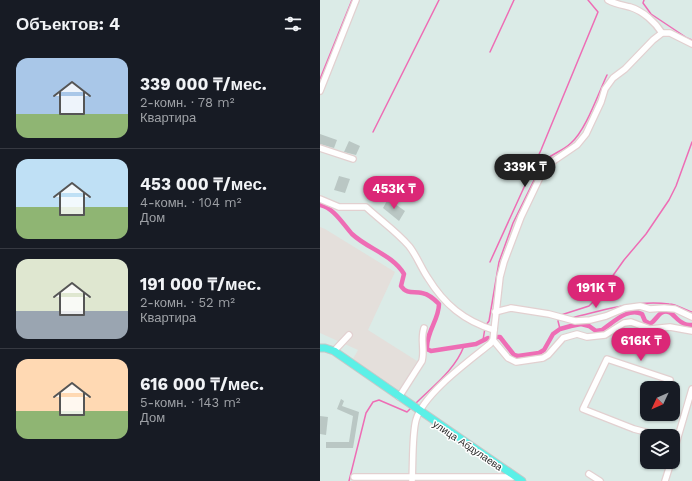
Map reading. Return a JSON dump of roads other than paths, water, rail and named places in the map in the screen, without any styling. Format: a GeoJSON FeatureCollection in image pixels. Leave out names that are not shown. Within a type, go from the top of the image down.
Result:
{"type":"FeatureCollection","features":[{"type":"Feature","properties":{"kind":"main road"},"geometry":{"type":"LineString","coordinates":[[320,348],[334,351]]}},
{"type":"Feature","properties":{"kind":"main road","name":"улица Абдулаева"},"geometry":{"type":"LineString","coordinates":[[334,351],[519,479]]}},
{"type":"Feature","properties":{"kind":"street"},"geometry":{"type":"LineString","coordinates":[[320,91],[356,0]]}},
{"type":"Feature","properties":{"kind":"street"},"geometry":{"type":"LineString","coordinates":[[608,0],[615,4],[630,7],[641,12],[658,26],[662,33]]}},
{"type":"Feature","properties":{"kind":"street"},"geometry":{"type":"LineString","coordinates":[[412,479],[415,408],[425,403],[464,364],[493,340],[500,277],[504,262],[521,217],[543,171],[552,162],[577,145],[586,134],[605,89],[613,78],[662,33],[670,33],[692,44]]}},
{"type":"Feature","properties":{"kind":"street"},"geometry":{"type":"LineString","coordinates":[[320,148],[353,159]]}},
{"type":"Feature","properties":{"kind":"street"},"geometry":{"type":"LineString","coordinates":[[320,199],[339,207],[366,207],[409,246],[428,278],[451,309],[485,327],[494,330]]}},
{"type":"Feature","properties":{"kind":"street"},"geometry":{"type":"LineString","coordinates":[[496,312],[511,308],[549,314],[575,321],[606,316],[625,308],[640,306],[650,309],[676,309],[692,317]]}},
{"type":"Feature","properties":{"kind":"street"},"geometry":{"type":"LineString","coordinates":[[493,340],[508,358],[516,362],[543,358],[548,355],[563,338],[577,334],[587,337],[605,335],[624,323],[631,322],[650,330],[670,327],[692,331]]}},
{"type":"Feature","properties":{"kind":"street"},"geometry":{"type":"LineString","coordinates":[[399,397],[422,361],[423,355],[421,336],[424,328]]}},
{"type":"Feature","properties":{"kind":"street"},"geometry":{"type":"LineString","coordinates":[[334,351],[349,335]]}},
{"type":"Feature","properties":{"kind":"street"},"geometry":{"type":"LineString","coordinates":[[640,431],[583,409],[607,359],[670,380]]}},
{"type":"Feature","properties":{"kind":"street"},"geometry":{"type":"LineString","coordinates":[[680,429],[689,410],[692,389]]}},
{"type":"Feature","properties":{"kind":"street"},"geometry":{"type":"LineString","coordinates":[[665,481],[669,469]]}},
{"type":"Feature","properties":{"kind":"street"},"geometry":{"type":"LineString","coordinates":[[589,474],[600,481]]}},
{"type":"Feature","properties":{"kind":"street"},"geometry":{"type":"LineString","coordinates":[[354,477],[412,479],[519,479]]}},
{"type":"Feature","properties":{"kind":"waterway"},"geometry":{"type":"LineString","coordinates":[[320,79],[352,0]]}},
{"type":"Feature","properties":{"kind":"waterway"},"geometry":{"type":"LineString","coordinates":[[373,132],[439,0]]}},
{"type":"Feature","properties":{"kind":"waterway"},"geometry":{"type":"LineString","coordinates":[[490,52],[514,0]]}},
{"type":"Feature","properties":{"kind":"waterway"},"geometry":{"type":"LineString","coordinates":[[490,262],[541,150],[598,12],[588,0]]}},
{"type":"Feature","properties":{"kind":"waterway"},"geometry":{"type":"LineString","coordinates":[[644,0],[643,3],[651,14],[692,40]]}},
{"type":"Feature","properties":{"kind":"waterway"},"geometry":{"type":"LineString","coordinates":[[486,325],[489,321],[499,262],[513,223],[543,162],[568,146],[582,130],[607,75]]}},
{"type":"Feature","properties":{"kind":"waterway"},"geometry":{"type":"LineString","coordinates":[[561,315],[589,306],[597,298],[624,260],[646,234],[669,200],[676,186],[692,142]]}},
{"type":"Feature","properties":{"kind":"waterway"},"geometry":{"type":"LineString","coordinates":[[320,205],[330,209],[358,239],[387,257],[399,267],[404,274],[401,286],[403,289],[408,292],[427,294],[439,304],[437,315],[428,337],[427,349],[431,351],[476,344],[488,338]]}},
{"type":"Feature","properties":{"kind":"waterway"},"geometry":{"type":"LineString","coordinates":[[571,318],[620,306],[644,303],[672,304],[692,312]]}},
{"type":"Feature","properties":{"kind":"waterway"},"geometry":{"type":"LineString","coordinates":[[496,337],[500,337],[514,355],[518,356],[539,353],[544,350],[553,334],[560,329],[581,324],[589,326],[596,331],[602,330],[621,316],[632,312],[642,314],[645,321],[650,324],[661,313],[668,312],[684,324],[692,325]]}},
{"type":"Feature","properties":{"kind":"waterway"},"geometry":{"type":"LineString","coordinates":[[559,318],[558,321],[560,329]]}},
{"type":"Feature","properties":{"kind":"waterway"},"geometry":{"type":"LineString","coordinates":[[483,340],[485,328]]}},
{"type":"Feature","properties":{"kind":"waterway"},"geometry":{"type":"LineString","coordinates":[[415,404],[455,363],[464,346]]}},
{"type":"Feature","properties":{"kind":"waterway"},"geometry":{"type":"LineString","coordinates":[[349,481],[366,413],[373,402],[379,400],[407,412],[411,408]]}}]}
